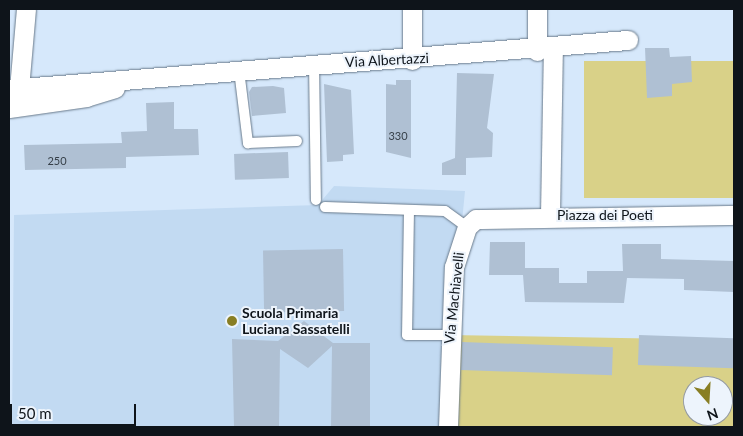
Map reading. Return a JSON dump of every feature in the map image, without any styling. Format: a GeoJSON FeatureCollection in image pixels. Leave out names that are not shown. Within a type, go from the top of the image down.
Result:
{"type":"FeatureCollection","features":[{"type":"Feature","properties":{"kind":"street"},"geometry":{"type":"LineString","coordinates":[[13,98],[26,9]]}},
{"type":"Feature","properties":{"kind":"street"},"geometry":{"type":"LineString","coordinates":[[412,9],[412,60]]}},
{"type":"Feature","properties":{"kind":"street","name":"Piazza dei Poeti"},"geometry":{"type":"LineString","coordinates":[[537,9],[545,50],[550,215],[734,215]]}},
{"type":"Feature","properties":{"kind":"street","name":"Via Albertazzi"},"geometry":{"type":"LineString","coordinates":[[13,98],[146,78],[314,63],[412,60],[545,50],[628,40]]}},
{"type":"Feature","properties":{"kind":"street"},"geometry":{"type":"LineString","coordinates":[[466,227],[487,216],[550,215]]}},
{"type":"Feature","properties":{"kind":"street","name":"Via Machiavelli"},"geometry":{"type":"LineString","coordinates":[[448,427],[449,335],[454,267],[466,227]]}},
{"type":"Feature","properties":{"kind":"lane"},"geometry":{"type":"LineString","coordinates":[[314,63],[316,200]]}},
{"type":"Feature","properties":{"kind":"lane"},"geometry":{"type":"LineString","coordinates":[[239,70],[248,143],[297,141]]}},
{"type":"Feature","properties":{"kind":"lane"},"geometry":{"type":"LineString","coordinates":[[324,207],[445,210],[466,227]]}},
{"type":"Feature","properties":{"kind":"lane"},"geometry":{"type":"LineString","coordinates":[[409,210],[407,335],[449,335]]}},
{"type":"Feature","properties":{"kind":"shaded area"},"geometry":{"type":"Polygon","coordinates":[[[584,61],[734,61],[734,198],[584,198],[584,61]]]}},
{"type":"Feature","properties":{"kind":"shaded area","name":"Scuola Primaria Luciana Sassatelli"},"geometry":{"type":"Polygon","coordinates":[[[334,186],[465,191],[442,427],[12,427],[14,215],[318,205],[334,186]]]}},
{"type":"Feature","properties":{"kind":"shaded area"},"geometry":{"type":"Polygon","coordinates":[[[449,335],[734,340],[734,427],[447,427],[449,335]]]}},
{"type":"Feature","properties":{"kind":"building"},"geometry":{"type":"Polygon","coordinates":[[[645,48],[669,48],[670,57],[691,56],[692,82],[672,84],[672,96],[647,98],[645,48]]]}},
{"type":"Feature","properties":{"kind":"building"},"geometry":{"type":"Polygon","coordinates":[[[457,73],[494,74],[487,128],[493,133],[492,157],[466,158],[466,175],[442,175],[442,163],[455,158],[457,73]]]}},
{"type":"Feature","properties":{"kind":"building"},"geometry":{"type":"Polygon","coordinates":[[[396,80],[411,80],[411,158],[386,152],[386,84],[396,85],[396,80]]]}},
{"type":"Feature","properties":{"kind":"building"},"geometry":{"type":"Polygon","coordinates":[[[324,84],[351,90],[354,154],[343,155],[343,161],[327,162],[324,84]]]}},
{"type":"Feature","properties":{"kind":"building"},"geometry":{"type":"Polygon","coordinates":[[[273,86],[284,88],[286,113],[252,116],[249,92],[252,87],[273,86]]]}},
{"type":"Feature","properties":{"kind":"building"},"geometry":{"type":"Polygon","coordinates":[[[174,102],[174,129],[198,129],[199,155],[126,157],[126,168],[25,170],[24,145],[122,143],[121,132],[147,131],[146,103],[174,102]]]}},
{"type":"Feature","properties":{"kind":"building"},"geometry":{"type":"Polygon","coordinates":[[[288,152],[289,178],[235,180],[234,154],[288,152]]]}},
{"type":"Feature","properties":{"kind":"building"},"geometry":{"type":"Polygon","coordinates":[[[490,242],[525,242],[525,268],[559,268],[559,283],[587,283],[587,271],[623,271],[622,244],[661,244],[661,259],[734,261],[734,292],[684,290],[684,279],[627,278],[624,303],[525,302],[523,275],[489,275],[490,242]]]}},
{"type":"Feature","properties":{"kind":"building"},"geometry":{"type":"Polygon","coordinates":[[[343,249],[344,311],[264,312],[263,250],[343,249]]]}},
{"type":"Feature","properties":{"kind":"building"},"geometry":{"type":"Polygon","coordinates":[[[304,321],[333,343],[370,343],[370,427],[331,427],[332,346],[308,368],[280,349],[279,427],[234,427],[232,339],[278,341],[304,321]]]}},
{"type":"Feature","properties":{"kind":"building"},"geometry":{"type":"Polygon","coordinates":[[[639,335],[734,338],[733,368],[638,365],[639,335]]]}},
{"type":"Feature","properties":{"kind":"building"},"geometry":{"type":"Polygon","coordinates":[[[462,342],[613,347],[612,375],[461,370],[462,342]]]}},
{"type":"Feature","properties":{"kind":"place","name":"Scuola Primaria Luciana Sassatelli"},"geometry":{"type":"Point","coordinates":[232,321]}}]}
